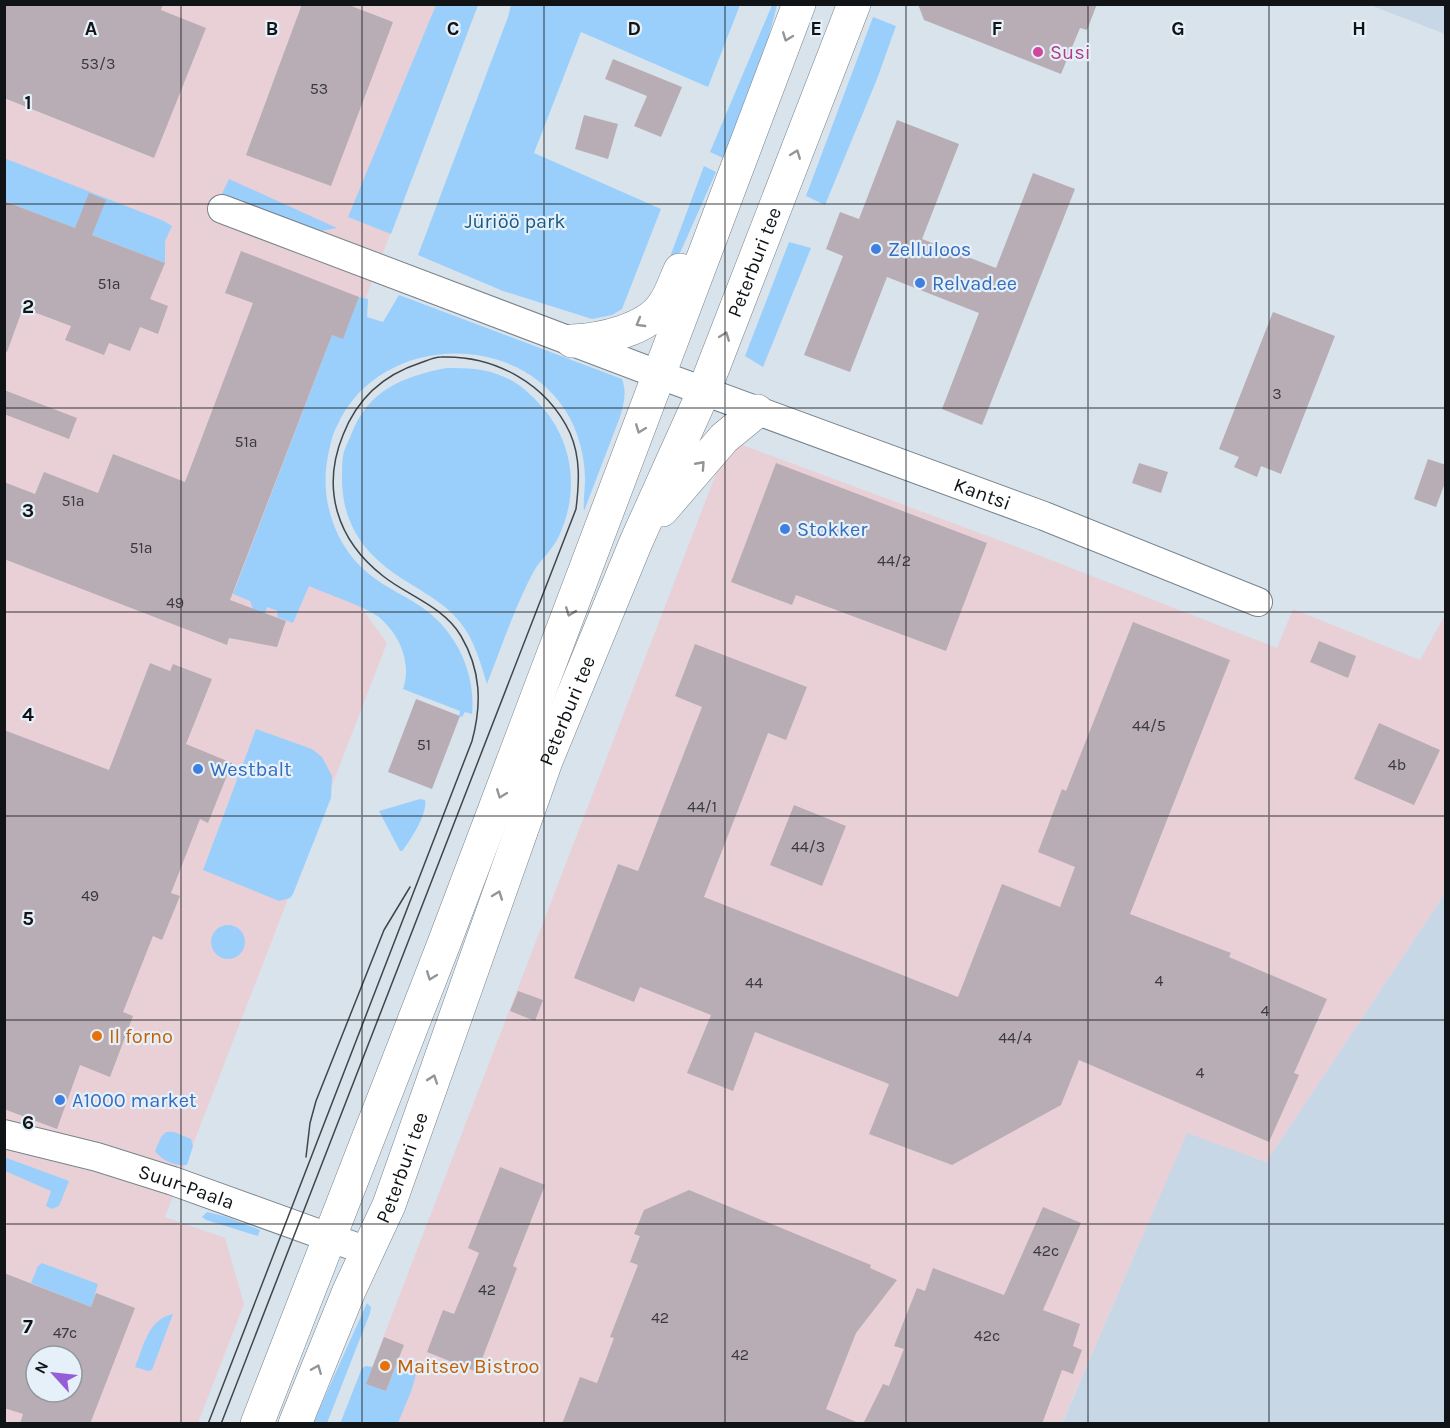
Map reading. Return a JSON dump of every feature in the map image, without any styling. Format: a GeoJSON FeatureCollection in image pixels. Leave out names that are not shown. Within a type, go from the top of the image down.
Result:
{"type":"FeatureCollection","features":[{"type":"Feature","properties":{"kind":"highway","name":"Peterburi tee"},"geometry":{"type":"LineString","coordinates":[[257,1424],[439,957],[799,4]]}},
{"type":"Feature","properties":{"kind":"highway","name":"Peterburi tee"},"geometry":{"type":"LineString","coordinates":[[295,1424],[367,1251],[389,1205],[546,761],[636,542],[704,390],[854,4]]}},
{"type":"Feature","properties":{"kind":"highway"},"geometry":{"type":"LineString","coordinates":[[572,341],[594,340],[618,334],[645,321],[663,306],[690,250],[737,170]]}},
{"type":"Feature","properties":{"kind":"highway"},"geometry":{"type":"LineString","coordinates":[[636,542],[724,438],[757,411]]}},
{"type":"Feature","properties":{"kind":"street","name":"Kantsi"},"geometry":{"type":"LineString","coordinates":[[222,209],[660,375],[1044,516],[1167,563],[1258,602]]}},
{"type":"Feature","properties":{"kind":"street","name":"Suur-Paala"},"geometry":{"type":"LineString","coordinates":[[4,1134],[97,1157],[173,1181],[367,1251]]}},
{"type":"Feature","properties":{"kind":"shaded area"},"geometry":{"type":"Polygon","coordinates":[[[5,5],[478,5],[278,527],[312,540],[387,643],[165,1217],[225,1238],[244,1304],[198,1423],[5,1424],[5,5]]]}},
{"type":"Feature","properties":{"kind":"shaded area"},"geometry":{"type":"Polygon","coordinates":[[[1370,5],[1445,5],[1445,34],[1370,5]]]}},
{"type":"Feature","properties":{"kind":"shaded area"},"geometry":{"type":"Polygon","coordinates":[[[729,440],[1020,548],[1277,648],[1293,609],[1420,660],[1445,615],[1445,893],[1266,1162],[1187,1133],[1062,1423],[350,1424],[729,440]]]}},
{"type":"Feature","properties":{"kind":"shaded area"},"geometry":{"type":"Polygon","coordinates":[[[1445,893],[1445,1423],[1062,1424],[1187,1132],[1266,1162],[1445,893]]]}},
{"type":"Feature","properties":{"kind":"green space"},"geometry":{"type":"Polygon","coordinates":[[[436,5],[478,5],[391,234],[348,217],[436,5]]]}},
{"type":"Feature","properties":{"kind":"green space","name":"Jüriöö park"},"geometry":{"type":"Polygon","coordinates":[[[511,5],[740,5],[708,87],[581,32],[534,153],[661,209],[622,309],[612,315],[592,319],[503,291],[418,255],[511,5]]]}},
{"type":"Feature","properties":{"kind":"green space"},"geometry":{"type":"Polygon","coordinates":[[[772,5],[777,5],[767,43],[723,158],[710,152],[772,5]]]}},
{"type":"Feature","properties":{"kind":"green space"},"geometry":{"type":"Polygon","coordinates":[[[873,17],[896,26],[877,79],[825,205],[806,196],[873,17]]]}},
{"type":"Feature","properties":{"kind":"green space"},"geometry":{"type":"Polygon","coordinates":[[[4,158],[172,226],[165,241],[165,263],[5,201],[4,158]]]}},
{"type":"Feature","properties":{"kind":"green space"},"geometry":{"type":"Polygon","coordinates":[[[704,166],[716,172],[664,289],[664,273],[704,166]]]}},
{"type":"Feature","properties":{"kind":"green space"},"geometry":{"type":"Polygon","coordinates":[[[229,179],[337,228],[321,231],[220,198],[229,179]]]}},
{"type":"Feature","properties":{"kind":"green space"},"geometry":{"type":"Polygon","coordinates":[[[789,242],[811,248],[763,367],[745,356],[789,242]]]}},
{"type":"Feature","properties":{"kind":"green space"},"geometry":{"type":"Polygon","coordinates":[[[399,295],[622,379],[625,393],[620,417],[584,511],[584,462],[574,426],[565,410],[542,384],[513,366],[481,356],[446,354],[413,360],[382,374],[356,396],[335,429],[326,472],[326,489],[332,521],[347,550],[357,563],[383,584],[427,611],[448,632],[456,644],[463,657],[471,685],[472,714],[465,712],[462,717],[459,716],[460,711],[403,689],[406,669],[402,650],[393,632],[372,613],[309,586],[293,623],[277,617],[278,611],[267,607],[264,616],[254,612],[250,601],[233,594],[332,335],[343,338],[359,297],[368,299],[367,317],[383,322],[399,295]]]}},
{"type":"Feature","properties":{"kind":"green space"},"geometry":{"type":"Polygon","coordinates":[[[446,368],[488,371],[522,387],[553,422],[567,453],[570,469],[569,503],[559,536],[529,581],[509,625],[487,684],[473,644],[460,622],[444,606],[396,575],[367,549],[352,527],[342,489],[344,451],[358,420],[367,407],[377,396],[401,381],[446,368]]]}},
{"type":"Feature","properties":{"kind":"green space"},"geometry":{"type":"Polygon","coordinates":[[[256,729],[312,749],[322,757],[332,776],[331,798],[293,894],[290,898],[279,901],[203,870],[256,729]]]}},
{"type":"Feature","properties":{"kind":"green space"},"geometry":{"type":"Polygon","coordinates":[[[420,799],[425,800],[424,812],[418,827],[400,851],[379,811],[420,799]]]}},
{"type":"Feature","properties":{"kind":"green space"},"geometry":{"type":"Polygon","coordinates":[[[228,925],[240,930],[245,942],[240,954],[228,959],[216,954],[211,942],[216,930],[228,925]]]}},
{"type":"Feature","properties":{"kind":"green space"},"geometry":{"type":"Polygon","coordinates":[[[166,1132],[174,1132],[191,1139],[193,1146],[187,1165],[169,1162],[155,1151],[161,1137],[166,1132]]]}},
{"type":"Feature","properties":{"kind":"green space"},"geometry":{"type":"Polygon","coordinates":[[[4,1157],[69,1181],[59,1206],[52,1209],[46,1206],[51,1191],[5,1171],[4,1157]]]}},
{"type":"Feature","properties":{"kind":"green space"},"geometry":{"type":"Polygon","coordinates":[[[207,1212],[260,1230],[258,1236],[206,1220],[202,1217],[207,1212]]]}},
{"type":"Feature","properties":{"kind":"green space"},"geometry":{"type":"Polygon","coordinates":[[[42,1263],[98,1284],[91,1307],[31,1283],[38,1266],[42,1263]]]}},
{"type":"Feature","properties":{"kind":"green space"},"geometry":{"type":"Polygon","coordinates":[[[367,1303],[371,1307],[370,1313],[327,1423],[313,1423],[367,1303]]]}},
{"type":"Feature","properties":{"kind":"green space"},"geometry":{"type":"Polygon","coordinates":[[[173,1314],[152,1370],[135,1367],[152,1327],[158,1321],[173,1314]]]}},
{"type":"Feature","properties":{"kind":"green space"},"geometry":{"type":"Polygon","coordinates":[[[397,1364],[410,1366],[417,1370],[398,1423],[340,1424],[362,1368],[373,1367],[367,1384],[386,1391],[397,1364]]]}},
{"type":"Feature","properties":{"kind":"building"},"geometry":{"type":"Polygon","coordinates":[[[4,4],[163,4],[161,10],[206,28],[154,158],[4,98],[4,4]]]}},
{"type":"Feature","properties":{"kind":"building"},"geometry":{"type":"Polygon","coordinates":[[[302,4],[346,4],[393,22],[331,186],[246,155],[302,4]]]}},
{"type":"Feature","properties":{"kind":"building","name":"Susi"},"geometry":{"type":"Polygon","coordinates":[[[918,4],[1097,4],[1087,30],[1080,28],[1061,74],[924,20],[918,4]]]}},
{"type":"Feature","properties":{"kind":"building"},"geometry":{"type":"Polygon","coordinates":[[[613,59],[682,87],[661,137],[634,126],[647,96],[605,79],[613,59]]]}},
{"type":"Feature","properties":{"kind":"building"},"geometry":{"type":"Polygon","coordinates":[[[584,115],[618,124],[608,159],[575,149],[584,115]]]}},
{"type":"Feature","properties":{"kind":"building"},"geometry":{"type":"Polygon","coordinates":[[[897,120],[959,144],[922,239],[996,268],[1033,173],[1075,189],[982,425],[942,409],[979,313],[887,277],[850,372],[804,355],[843,256],[826,249],[840,212],[859,219],[897,120]]]}},
{"type":"Feature","properties":{"kind":"building"},"geometry":{"type":"Polygon","coordinates":[[[89,193],[106,200],[92,235],[165,263],[150,299],[168,306],[158,334],[140,327],[130,351],[109,343],[104,355],[65,340],[71,326],[23,308],[7,352],[4,351],[4,201],[75,228],[89,193]]]}},
{"type":"Feature","properties":{"kind":"building"},"geometry":{"type":"Polygon","coordinates":[[[241,251],[359,297],[343,339],[332,335],[230,600],[286,621],[277,647],[229,638],[227,645],[4,559],[4,482],[35,494],[44,472],[98,493],[113,454],[185,482],[253,303],[225,293],[241,251]]]}},
{"type":"Feature","properties":{"kind":"building"},"geometry":{"type":"Polygon","coordinates":[[[1273,312],[1335,336],[1281,474],[1261,466],[1257,477],[1234,467],[1239,457],[1219,449],[1273,312]]]}},
{"type":"Feature","properties":{"kind":"building"},"geometry":{"type":"Polygon","coordinates":[[[4,390],[77,418],[69,439],[4,414],[4,390]]]}},
{"type":"Feature","properties":{"kind":"building"},"geometry":{"type":"Polygon","coordinates":[[[1428,459],[1446,465],[1446,480],[1436,507],[1414,499],[1428,459]]]}},
{"type":"Feature","properties":{"kind":"building"},"geometry":{"type":"Polygon","coordinates":[[[776,463],[987,543],[946,651],[796,595],[792,605],[731,582],[776,463]]]}},
{"type":"Feature","properties":{"kind":"building"},"geometry":{"type":"Polygon","coordinates":[[[1139,463],[1168,472],[1161,493],[1132,483],[1139,463]]]}},
{"type":"Feature","properties":{"kind":"building"},"geometry":{"type":"Polygon","coordinates":[[[1133,622],[1230,660],[1130,914],[1231,953],[1229,957],[1327,999],[1294,1073],[1299,1075],[1269,1142],[1079,1060],[1061,1105],[952,1165],[869,1134],[889,1084],[755,1032],[733,1091],[687,1073],[711,1015],[640,987],[634,1002],[574,978],[618,864],[638,871],[702,707],[675,696],[695,644],[807,687],[786,740],[768,733],[704,897],[958,997],[1002,884],[1060,907],[1075,867],[1038,852],[1062,789],[1066,791],[1133,622]]]}},
{"type":"Feature","properties":{"kind":"building"},"geometry":{"type":"Polygon","coordinates":[[[1319,641],[1356,656],[1348,678],[1310,662],[1319,641]]]}},
{"type":"Feature","properties":{"kind":"building"},"geometry":{"type":"Polygon","coordinates":[[[150,663],[170,671],[173,664],[212,679],[186,744],[232,763],[208,823],[200,819],[171,893],[180,896],[162,940],[153,936],[123,1012],[133,1016],[110,1077],[80,1065],[57,1129],[4,1109],[4,730],[109,770],[150,663]]]}},
{"type":"Feature","properties":{"kind":"building"},"geometry":{"type":"Polygon","coordinates":[[[416,699],[460,716],[432,789],[388,772],[416,699]]]}},
{"type":"Feature","properties":{"kind":"building"},"geometry":{"type":"Polygon","coordinates":[[[1379,723],[1440,750],[1414,805],[1354,779],[1379,723]]]}},
{"type":"Feature","properties":{"kind":"building"},"geometry":{"type":"Polygon","coordinates":[[[794,805],[846,826],[822,886],[770,865],[794,805]]]}},
{"type":"Feature","properties":{"kind":"building"},"geometry":{"type":"Polygon","coordinates":[[[518,991],[543,1000],[535,1021],[510,1011],[518,991]]]}},
{"type":"Feature","properties":{"kind":"building"},"geometry":{"type":"Polygon","coordinates":[[[500,1167],[545,1185],[513,1266],[517,1268],[477,1372],[427,1352],[443,1310],[454,1314],[479,1253],[468,1248],[500,1167]]]}},
{"type":"Feature","properties":{"kind":"building"},"geometry":{"type":"Polygon","coordinates":[[[689,1190],[871,1265],[870,1268],[897,1280],[856,1333],[826,1409],[861,1424],[562,1424],[580,1377],[597,1383],[614,1338],[610,1337],[638,1265],[630,1262],[640,1236],[634,1234],[644,1210],[689,1190]]]}},
{"type":"Feature","properties":{"kind":"building"},"geometry":{"type":"Polygon","coordinates":[[[1043,1207],[1081,1223],[1043,1310],[1080,1324],[1073,1346],[1082,1350],[1073,1374],[1062,1370],[1042,1424],[863,1424],[883,1384],[889,1386],[904,1349],[894,1346],[917,1288],[925,1291],[933,1268],[1004,1295],[1043,1207]]]}},
{"type":"Feature","properties":{"kind":"building"},"geometry":{"type":"Polygon","coordinates":[[[4,1273],[91,1307],[96,1293],[135,1308],[90,1424],[20,1424],[23,1414],[4,1408],[4,1273]]]}},
{"type":"Feature","properties":{"kind":"building","name":"Maitsev Bistroo"},"geometry":{"type":"Polygon","coordinates":[[[384,1337],[404,1345],[386,1391],[366,1384],[384,1337]]]}},
{"type":"Feature","properties":{"kind":"tram line"},"geometry":{"type":"LineString","coordinates":[[208,1424],[472,741],[477,714],[478,687],[473,662],[454,626],[435,609],[383,576],[367,562],[344,530],[334,494],[337,455],[343,435],[356,410],[373,390],[394,374],[441,357],[481,361],[499,367],[533,387],[548,400],[560,416],[574,442],[578,461],[576,509],[221,1424]]}},
{"type":"Feature","properties":{"kind":"tram line"},"geometry":{"type":"LineString","coordinates":[[306,1157],[310,1123],[316,1101],[384,930],[410,887]]}},
{"type":"Feature","properties":{"kind":"place","name":"Susi"},"geometry":{"type":"Point","coordinates":[1038,52]}},
{"type":"Feature","properties":{"kind":"place","name":"Zelluloos"},"geometry":{"type":"Point","coordinates":[876,249]}},
{"type":"Feature","properties":{"kind":"place","name":"Relvad.ee"},"geometry":{"type":"Point","coordinates":[920,283]}},
{"type":"Feature","properties":{"kind":"place","name":"Stokker"},"geometry":{"type":"Point","coordinates":[785,529]}},
{"type":"Feature","properties":{"kind":"place","name":"Westbalt"},"geometry":{"type":"Point","coordinates":[198,769]}},
{"type":"Feature","properties":{"kind":"place","name":"Il forno"},"geometry":{"type":"Point","coordinates":[97,1036]}},
{"type":"Feature","properties":{"kind":"place","name":"A1000 market"},"geometry":{"type":"Point","coordinates":[60,1100]}},
{"type":"Feature","properties":{"kind":"place","name":"Maitsev Bistroo"},"geometry":{"type":"Point","coordinates":[385,1366]}}]}
